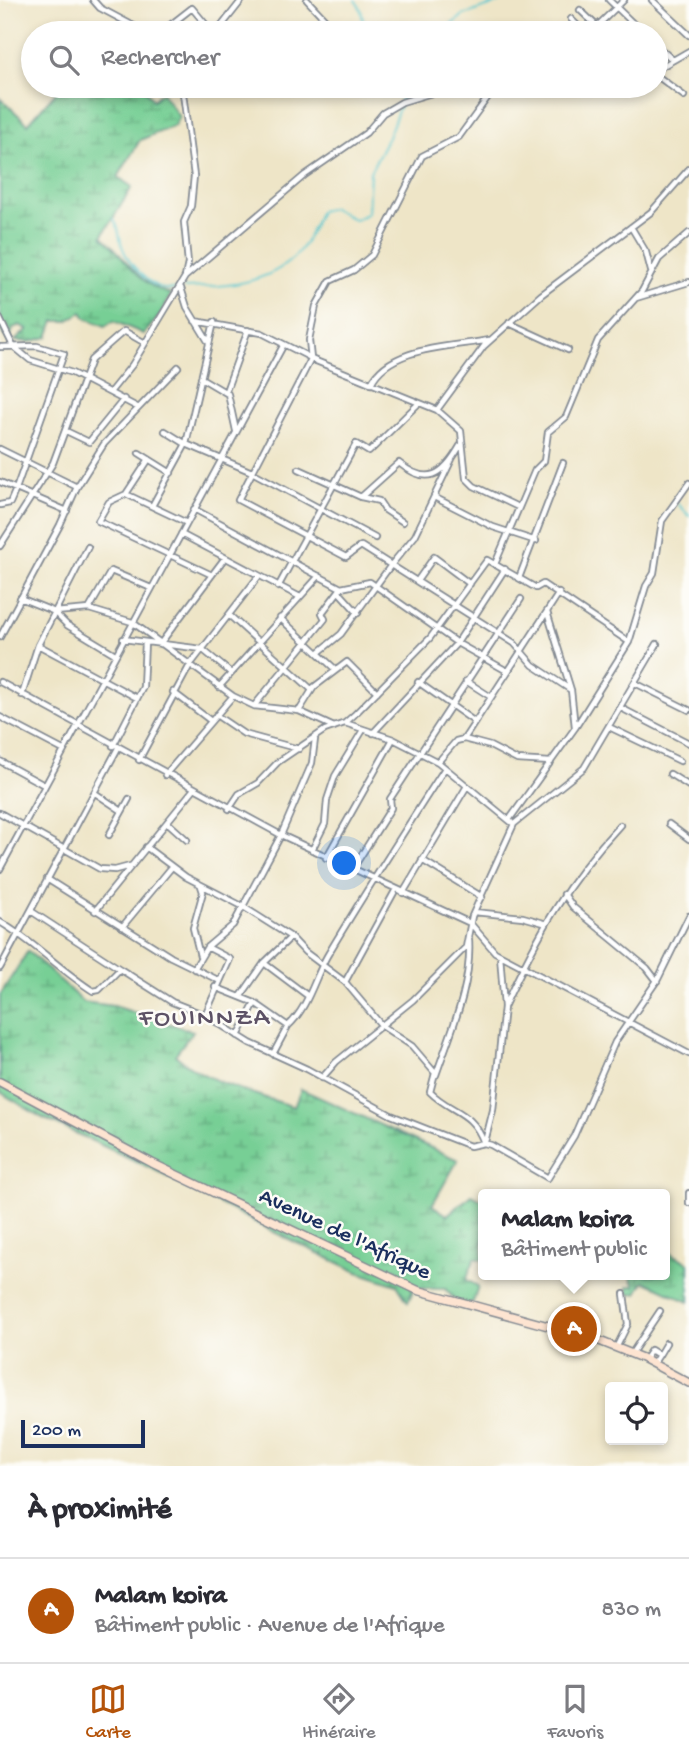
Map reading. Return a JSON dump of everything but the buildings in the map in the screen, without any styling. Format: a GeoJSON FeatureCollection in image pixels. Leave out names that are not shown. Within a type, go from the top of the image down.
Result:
{"type":"FeatureCollection","features":[{"type":"Feature","properties":{"kind":"main road","name":"Avenue de l'Afrique"},"geometry":{"type":"LineString","coordinates":[[0,1082],[152,1163],[400,1282],[616,1348],[689,1382]]}},
{"type":"Feature","properties":{"kind":"street"},"geometry":{"type":"LineString","coordinates":[[93,0],[100,8],[124,21]]}},
{"type":"Feature","properties":{"kind":"street"},"geometry":{"type":"LineString","coordinates":[[225,21],[242,0]]}},
{"type":"Feature","properties":{"kind":"street"},"geometry":{"type":"LineString","coordinates":[[307,0],[327,21]]}},
{"type":"Feature","properties":{"kind":"street"},"geometry":{"type":"LineString","coordinates":[[609,0],[630,21]]}},
{"type":"Feature","properties":{"kind":"street"},"geometry":{"type":"LineString","coordinates":[[602,21],[624,0]]}},
{"type":"Feature","properties":{"kind":"street"},"geometry":{"type":"LineString","coordinates":[[652,0],[688,33]]}},
{"type":"Feature","properties":{"kind":"street"},"geometry":{"type":"LineString","coordinates":[[175,21],[192,8],[204,21]]}},
{"type":"Feature","properties":{"kind":"street"},"geometry":{"type":"LineString","coordinates":[[580,10],[592,21]]}},
{"type":"Feature","properties":{"kind":"street"},"geometry":{"type":"LineString","coordinates":[[668,64],[689,51]]}},
{"type":"Feature","properties":{"kind":"street"},"geometry":{"type":"LineString","coordinates":[[668,56],[673,60]]}},
{"type":"Feature","properties":{"kind":"street"},"geometry":{"type":"LineString","coordinates":[[668,82],[684,96]]}},
{"type":"Feature","properties":{"kind":"street"},"geometry":{"type":"LineString","coordinates":[[111,391],[145,343],[170,299],[181,288],[185,277],[188,263],[184,222],[191,206],[194,176],[183,98]]}},
{"type":"Feature","properties":{"kind":"street"},"geometry":{"type":"LineString","coordinates":[[185,277],[208,261],[305,175],[366,134],[383,113],[415,98]]}},
{"type":"Feature","properties":{"kind":"street"},"geometry":{"type":"LineString","coordinates":[[487,98],[459,137],[422,156],[372,255],[354,270],[330,281],[316,306],[309,340],[311,359],[238,500],[346,557],[361,546],[498,633],[523,651],[533,665],[571,690]]}},
{"type":"Feature","properties":{"kind":"street"},"geometry":{"type":"LineString","coordinates":[[437,410],[467,365],[490,340],[651,212],[689,169]]}},
{"type":"Feature","properties":{"kind":"street"},"geometry":{"type":"LineString","coordinates":[[631,227],[646,252],[651,275]]}},
{"type":"Feature","properties":{"kind":"street"},"geometry":{"type":"LineString","coordinates":[[495,564],[535,470],[544,461],[548,433],[566,417],[598,340],[629,302],[642,291],[659,259],[689,233]]}},
{"type":"Feature","properties":{"kind":"street"},"geometry":{"type":"LineString","coordinates":[[629,302],[689,282]]}},
{"type":"Feature","properties":{"kind":"street"},"geometry":{"type":"LineString","coordinates":[[181,288],[195,321],[209,343]]}},
{"type":"Feature","properties":{"kind":"street"},"geometry":{"type":"LineString","coordinates":[[0,319],[13,345],[37,363],[60,368],[111,391],[137,407]]}},
{"type":"Feature","properties":{"kind":"street"},"geometry":{"type":"LineString","coordinates":[[195,321],[214,322],[262,333],[311,359],[437,410],[458,427],[466,478],[474,486],[518,507]]}},
{"type":"Feature","properties":{"kind":"street"},"geometry":{"type":"LineString","coordinates":[[152,506],[186,444],[214,322]]}},
{"type":"Feature","properties":{"kind":"street"},"geometry":{"type":"LineString","coordinates":[[509,323],[568,350]]}},
{"type":"Feature","properties":{"kind":"street"},"geometry":{"type":"LineString","coordinates":[[226,392],[248,330]]}},
{"type":"Feature","properties":{"kind":"street"},"geometry":{"type":"LineString","coordinates":[[0,546],[48,473],[91,360],[124,331],[145,343]]}},
{"type":"Feature","properties":{"kind":"street"},"geometry":{"type":"LineString","coordinates":[[371,384],[385,365],[437,346],[490,340]]}},
{"type":"Feature","properties":{"kind":"street"},"geometry":{"type":"LineString","coordinates":[[0,347],[37,346],[64,354],[23,461],[16,489],[10,503],[0,505]]}},
{"type":"Feature","properties":{"kind":"street"},"geometry":{"type":"LineString","coordinates":[[1,867],[284,346]]}},
{"type":"Feature","properties":{"kind":"street"},"geometry":{"type":"LineString","coordinates":[[0,637],[67,511],[77,486],[104,444],[178,367]]}},
{"type":"Feature","properties":{"kind":"street"},"geometry":{"type":"LineString","coordinates":[[201,378],[226,392],[231,402],[236,432]]}},
{"type":"Feature","properties":{"kind":"street"},"geometry":{"type":"LineString","coordinates":[[66,431],[89,442],[124,399]]}},
{"type":"Feature","properties":{"kind":"street"},"geometry":{"type":"LineString","coordinates":[[278,587],[356,444],[369,452],[419,403]]}},
{"type":"Feature","properties":{"kind":"street"},"geometry":{"type":"LineString","coordinates":[[165,431],[186,444],[252,472],[375,538]]}},
{"type":"Feature","properties":{"kind":"street"},"geometry":{"type":"LineString","coordinates":[[318,653],[341,634],[359,613],[391,565],[415,536],[462,442]]}},
{"type":"Feature","properties":{"kind":"street"},"geometry":{"type":"LineString","coordinates":[[0,449],[77,486]]}},
{"type":"Feature","properties":{"kind":"street"},"geometry":{"type":"LineString","coordinates":[[139,453],[171,473]]}},
{"type":"Feature","properties":{"kind":"street"},"geometry":{"type":"LineString","coordinates":[[149,459],[126,494],[109,502],[98,522],[212,575]]}},
{"type":"Feature","properties":{"kind":"street"},"geometry":{"type":"LineString","coordinates":[[361,497],[399,463],[415,476],[428,477],[452,459]]}},
{"type":"Feature","properties":{"kind":"street"},"geometry":{"type":"LineString","coordinates":[[519,578],[536,541],[563,463]]}},
{"type":"Feature","properties":{"kind":"street"},"geometry":{"type":"LineString","coordinates":[[299,469],[361,497],[379,501],[384,510],[402,522]]}},
{"type":"Feature","properties":{"kind":"street"},"geometry":{"type":"LineString","coordinates":[[0,482],[67,511]]}},
{"type":"Feature","properties":{"kind":"street"},"geometry":{"type":"LineString","coordinates":[[322,1078],[342,1056],[382,1026],[466,947],[474,912],[512,822],[629,642],[646,586],[654,573],[662,521],[689,483]]}},
{"type":"Feature","properties":{"kind":"street"},"geometry":{"type":"LineString","coordinates":[[126,494],[187,523]]}},
{"type":"Feature","properties":{"kind":"street"},"geometry":{"type":"LineString","coordinates":[[434,498],[493,527],[536,541]]}},
{"type":"Feature","properties":{"kind":"street"},"geometry":{"type":"LineString","coordinates":[[194,509],[319,576],[340,590],[359,613]]}},
{"type":"Feature","properties":{"kind":"street"},"geometry":{"type":"LineString","coordinates":[[180,534],[300,597]]}},
{"type":"Feature","properties":{"kind":"street"},"geometry":{"type":"LineString","coordinates":[[22,695],[38,645],[88,547]]}},
{"type":"Feature","properties":{"kind":"street"},"geometry":{"type":"LineString","coordinates":[[417,581],[434,557],[470,584]]}},
{"type":"Feature","properties":{"kind":"street"},"geometry":{"type":"LineString","coordinates":[[160,644],[224,559]]}},
{"type":"Feature","properties":{"kind":"street"},"geometry":{"type":"LineString","coordinates":[[229,808],[239,794],[258,783],[278,762],[315,738],[345,723],[437,628],[487,560],[536,588],[543,584],[559,593],[629,642]]}},
{"type":"Feature","properties":{"kind":"street"},"geometry":{"type":"LineString","coordinates":[[373,733],[457,643],[505,569]]}},
{"type":"Feature","properties":{"kind":"street"},"geometry":{"type":"LineString","coordinates":[[89,609],[111,571],[151,588]]}},
{"type":"Feature","properties":{"kind":"street"},"geometry":{"type":"LineString","coordinates":[[219,687],[319,576]]}},
{"type":"Feature","properties":{"kind":"street"},"geometry":{"type":"LineString","coordinates":[[139,760],[173,692],[190,665],[258,577]]}},
{"type":"Feature","properties":{"kind":"street"},"geometry":{"type":"LineString","coordinates":[[254,706],[325,619],[322,612],[340,590],[370,582],[457,643],[507,671]]}},
{"type":"Feature","properties":{"kind":"street"},"geometry":{"type":"LineString","coordinates":[[464,739],[559,593]]}},
{"type":"Feature","properties":{"kind":"street"},"geometry":{"type":"LineString","coordinates":[[20,598],[55,612],[67,625],[115,653]]}},
{"type":"Feature","properties":{"kind":"street"},"geometry":{"type":"LineString","coordinates":[[352,870],[391,808],[390,799],[521,598]]}},
{"type":"Feature","properties":{"kind":"street"},"geometry":{"type":"LineString","coordinates":[[55,612],[89,609],[132,622],[233,696],[254,706],[299,711],[334,728]]}},
{"type":"Feature","properties":{"kind":"street"},"geometry":{"type":"LineString","coordinates":[[547,612],[571,690],[575,728]]}},
{"type":"Feature","properties":{"kind":"street"},"geometry":{"type":"LineString","coordinates":[[229,615],[312,689]]}},
{"type":"Feature","properties":{"kind":"street"},"geometry":{"type":"LineString","coordinates":[[280,618],[337,670]]}},
{"type":"Feature","properties":{"kind":"street"},"geometry":{"type":"LineString","coordinates":[[123,639],[202,649],[232,673]]}},
{"type":"Feature","properties":{"kind":"street"},"geometry":{"type":"LineString","coordinates":[[0,968],[95,793],[143,687],[145,642]]}},
{"type":"Feature","properties":{"kind":"street"},"geometry":{"type":"LineString","coordinates":[[512,822],[584,768],[657,644]]}},
{"type":"Feature","properties":{"kind":"street"},"geometry":{"type":"LineString","coordinates":[[38,645],[137,698]]}},
{"type":"Feature","properties":{"kind":"street"},"geometry":{"type":"LineString","coordinates":[[299,711],[312,689],[347,662],[377,692]]}},
{"type":"Feature","properties":{"kind":"street"},"geometry":{"type":"LineString","coordinates":[[466,681],[491,697]]}},
{"type":"Feature","properties":{"kind":"street"},"geometry":{"type":"LineString","coordinates":[[0,682],[193,790],[326,858],[470,923],[500,955],[689,1054]]}},
{"type":"Feature","properties":{"kind":"street"},"geometry":{"type":"LineString","coordinates":[[418,682],[475,722]]}},
{"type":"Feature","properties":{"kind":"street"},"geometry":{"type":"LineString","coordinates":[[635,683],[689,710]]}},
{"type":"Feature","properties":{"kind":"street"},"geometry":{"type":"LineString","coordinates":[[173,692],[211,721]]}},
{"type":"Feature","properties":{"kind":"street"},"geometry":{"type":"LineString","coordinates":[[165,775],[233,696]]}},
{"type":"Feature","properties":{"kind":"street"},"geometry":{"type":"LineString","coordinates":[[621,708],[689,743]]}},
{"type":"Feature","properties":{"kind":"street"},"geometry":{"type":"LineString","coordinates":[[216,715],[244,734],[299,749]]}},
{"type":"Feature","properties":{"kind":"street"},"geometry":{"type":"LineString","coordinates":[[0,717],[63,750]]}},
{"type":"Feature","properties":{"kind":"street"},"geometry":{"type":"LineString","coordinates":[[345,723],[393,739],[438,762],[512,822]]}},
{"type":"Feature","properties":{"kind":"street"},"geometry":{"type":"LineString","coordinates":[[609,727],[680,761]]}},
{"type":"Feature","properties":{"kind":"street"},"geometry":{"type":"LineString","coordinates":[[312,850],[325,824],[327,800],[335,776],[363,730]]}},
{"type":"Feature","properties":{"kind":"street"},"geometry":{"type":"LineString","coordinates":[[194,969],[206,947],[233,925],[281,835],[312,763],[315,738]]}},
{"type":"Feature","properties":{"kind":"street"},"geometry":{"type":"LineString","coordinates":[[326,858],[393,739]]}},
{"type":"Feature","properties":{"kind":"street"},"geometry":{"type":"LineString","coordinates":[[438,762],[456,741],[464,739],[490,746],[517,760],[551,762]]}},
{"type":"Feature","properties":{"kind":"street"},"geometry":{"type":"LineString","coordinates":[[0,761],[44,785]]}},
{"type":"Feature","properties":{"kind":"street"},"geometry":{"type":"LineString","coordinates":[[273,1054],[288,1026],[299,1014],[323,964],[373,879],[445,768]]}},
{"type":"Feature","properties":{"kind":"street"},"geometry":{"type":"LineString","coordinates":[[670,774],[689,786]]}},
{"type":"Feature","properties":{"kind":"street"},"geometry":{"type":"LineString","coordinates":[[402,893],[467,786]]}},
{"type":"Feature","properties":{"kind":"street"},"geometry":{"type":"LineString","coordinates":[[95,911],[193,790]]}},
{"type":"Feature","properties":{"kind":"street"},"geometry":{"type":"LineString","coordinates":[[95,793],[122,811]]}},
{"type":"Feature","properties":{"kind":"street"},"geometry":{"type":"LineString","coordinates":[[109,835],[129,799]]}},
{"type":"Feature","properties":{"kind":"street"},"geometry":{"type":"LineString","coordinates":[[1,814],[100,869],[115,870],[130,866]]}},
{"type":"Feature","properties":{"kind":"street"},"geometry":{"type":"LineString","coordinates":[[167,822],[187,839]]}},
{"type":"Feature","properties":{"kind":"street"},"geometry":{"type":"LineString","coordinates":[[669,824],[689,839]]}},
{"type":"Feature","properties":{"kind":"street"},"geometry":{"type":"LineString","coordinates":[[504,1007],[544,923],[588,860],[620,825]]}},
{"type":"Feature","properties":{"kind":"street"},"geometry":{"type":"LineString","coordinates":[[146,847],[171,868],[242,906],[291,937],[304,952],[345,982],[382,1026],[415,1049],[435,1073],[434,1079]]}},
{"type":"Feature","properties":{"kind":"street"},"geometry":{"type":"LineString","coordinates":[[422,860],[482,897]]}},
{"type":"Feature","properties":{"kind":"street"},"geometry":{"type":"LineString","coordinates":[[122,927],[171,868]]}},
{"type":"Feature","properties":{"kind":"street"},"geometry":{"type":"LineString","coordinates":[[47,879],[122,927],[218,980]]}},
{"type":"Feature","properties":{"kind":"street"},"geometry":{"type":"LineString","coordinates":[[200,956],[193,928],[203,892],[201,885]]}},
{"type":"Feature","properties":{"kind":"street"},"geometry":{"type":"LineString","coordinates":[[345,982],[396,890]]}},
{"type":"Feature","properties":{"kind":"street"},"geometry":{"type":"LineString","coordinates":[[564,894],[573,907],[647,968],[657,981]]}},
{"type":"Feature","properties":{"kind":"street"},"geometry":{"type":"LineString","coordinates":[[31,911],[172,1002],[205,1015],[238,1036],[415,1127],[470,1146],[484,1143]]}},
{"type":"Feature","properties":{"kind":"street"},"geometry":{"type":"LineString","coordinates":[[474,912],[523,917],[544,923]]}},
{"type":"Feature","properties":{"kind":"street"},"geometry":{"type":"LineString","coordinates":[[469,933],[470,956],[462,1001],[430,1092],[444,1105],[461,1110],[484,1143],[548,1178],[574,1136],[598,1075],[627,1022],[657,981],[689,916]]}},
{"type":"Feature","properties":{"kind":"street"},"geometry":{"type":"LineString","coordinates":[[0,922],[19,933],[55,966],[93,991],[99,990],[120,969]]}},
{"type":"Feature","properties":{"kind":"street"},"geometry":{"type":"LineString","coordinates":[[241,996],[264,963],[291,937]]}},
{"type":"Feature","properties":{"kind":"street"},"geometry":{"type":"LineString","coordinates":[[205,1015],[218,980],[230,959],[206,947]]}},
{"type":"Feature","properties":{"kind":"street"},"geometry":{"type":"LineString","coordinates":[[484,1143],[494,1105],[504,1007],[500,955]]}},
{"type":"Feature","properties":{"kind":"street"},"geometry":{"type":"LineString","coordinates":[[264,963],[308,996]]}},
{"type":"Feature","properties":{"kind":"street"},"geometry":{"type":"LineString","coordinates":[[215,987],[255,1003],[288,1026]]}},
{"type":"Feature","properties":{"kind":"street"},"geometry":{"type":"LineString","coordinates":[[238,1036],[255,1003]]}},
{"type":"Feature","properties":{"kind":"street"},"geometry":{"type":"LineString","coordinates":[[689,1193],[689,1203]]}},
{"type":"Feature","properties":{"kind":"street"},"geometry":{"type":"LineString","coordinates":[[616,1348],[628,1324],[624,1294]]}},
{"type":"Feature","properties":{"kind":"street"},"geometry":{"type":"LineString","coordinates":[[632,1354],[660,1311]]}},
{"type":"Feature","properties":{"kind":"street"},"geometry":{"type":"LineString","coordinates":[[653,1364],[666,1343]]}},
{"type":"Feature","properties":{"kind":"street"},"geometry":{"type":"LineString","coordinates":[[645,1360],[651,1350],[659,1355]]}},
{"type":"Feature","properties":{"kind":"green space"},"geometry":{"type":"Polygon","coordinates":[[[0,98],[28,124],[51,98],[166,98],[179,117],[174,126],[140,140],[118,177],[132,187],[102,236],[149,284],[171,294],[161,314],[144,334],[114,321],[105,326],[86,318],[82,312],[67,321],[54,321],[48,337],[30,342],[15,341],[28,329],[19,325],[13,329],[9,341],[0,330],[0,98]]]}},
{"type":"Feature","properties":{"kind":"green space"},"geometry":{"type":"Polygon","coordinates":[[[28,951],[83,1002],[114,1006],[193,1031],[175,1055],[201,1073],[294,1107],[301,1089],[458,1160],[432,1205],[447,1215],[472,1195],[478,1198],[478,1259],[475,1258],[466,1280],[478,1286],[473,1302],[461,1306],[445,1289],[414,1288],[408,1302],[397,1285],[358,1272],[274,1232],[157,1171],[41,1117],[0,1092],[0,995],[28,951]]]}},
{"type":"Feature","properties":{"kind":"green space"},"geometry":{"type":"Polygon","coordinates":[[[670,1253],[689,1263],[689,1302],[644,1281],[637,1293],[628,1294],[628,1286],[635,1286],[632,1280],[670,1280],[670,1253]]]}},
{"type":"Feature","properties":{"kind":"waterway"},"geometry":{"type":"LineString","coordinates":[[355,0],[361,9],[363,21]]}},
{"type":"Feature","properties":{"kind":"waterway"},"geometry":{"type":"LineString","coordinates":[[456,21],[464,15],[507,0]]}},
{"type":"Feature","properties":{"kind":"waterway"},"geometry":{"type":"LineString","coordinates":[[184,288],[250,281],[280,268],[303,246],[320,211],[332,208],[355,220],[368,213],[370,172],[389,135],[403,98]]}},
{"type":"Feature","properties":{"kind":"waterway"},"geometry":{"type":"LineString","coordinates":[[114,219],[125,253],[136,269],[159,287],[175,289]]}},
{"type":"Feature","properties":{"kind":"waterway"},"geometry":{"type":"LineString","coordinates":[[678,504],[689,516]]}},
{"type":"Feature","properties":{"kind":"place","name":"Malam koira"},"geometry":{"type":"Point","coordinates":[574,1329]}},
{"type":"Feature","properties":{"kind":"district","name":"FOUINNZA"},"geometry":{"type":"Point","coordinates":[205,1015]}}]}
